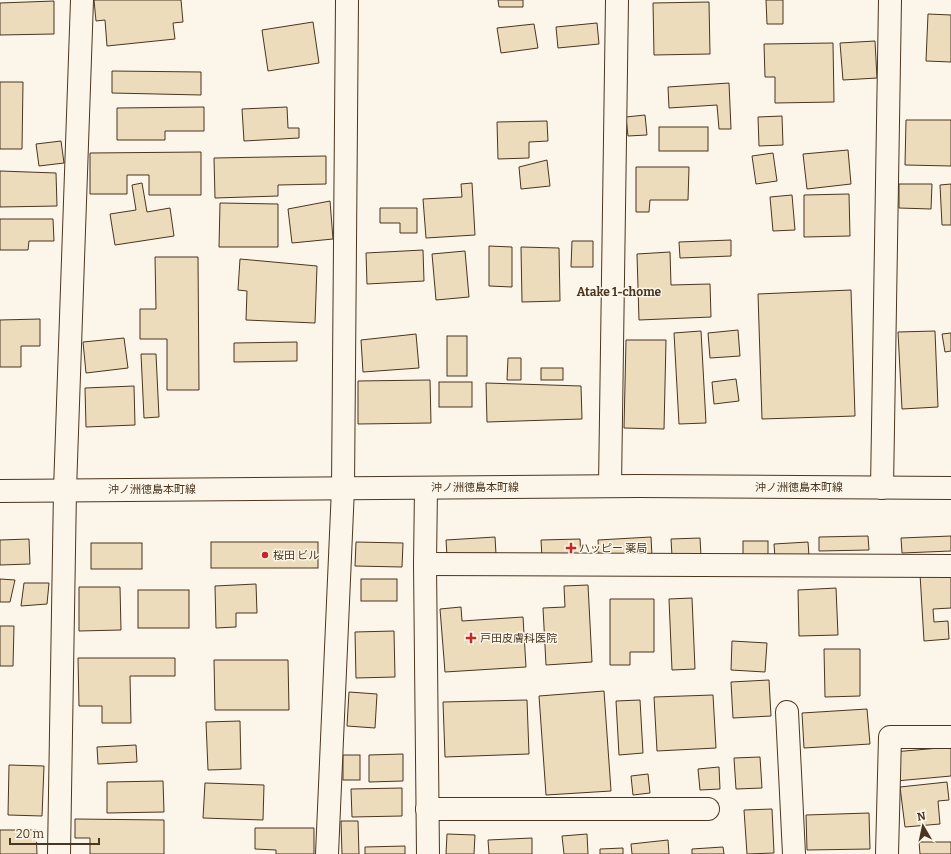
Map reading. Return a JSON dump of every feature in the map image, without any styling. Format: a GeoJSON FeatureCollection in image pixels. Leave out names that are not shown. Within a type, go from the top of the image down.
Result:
{"type":"FeatureCollection","features":[{"type":"Feature","properties":{"kind":"street"},"geometry":{"type":"LineString","coordinates":[[59,854],[65,490],[82,0]]}},
{"type":"Feature","properties":{"kind":"street"},"geometry":{"type":"LineString","coordinates":[[327,854],[342,488],[347,0]]}},
{"type":"Feature","properties":{"kind":"street"},"geometry":{"type":"LineString","coordinates":[[610,486],[617,0]]}},
{"type":"Feature","properties":{"kind":"street"},"geometry":{"type":"LineString","coordinates":[[882,488],[890,0]]}},
{"type":"Feature","properties":{"kind":"street","name":"沖ノ洲徳島本町線"},"geometry":{"type":"LineString","coordinates":[[0,491],[610,486],[951,488]]}},
{"type":"Feature","properties":{"kind":"street"},"geometry":{"type":"LineString","coordinates":[[426,488],[425,564],[428,854]]}},
{"type":"Feature","properties":{"kind":"street"},"geometry":{"type":"LineString","coordinates":[[425,564],[951,566]]}},
{"type":"Feature","properties":{"kind":"street"},"geometry":{"type":"LineString","coordinates":[[787,712],[794,854]]}},
{"type":"Feature","properties":{"kind":"street"},"geometry":{"type":"LineString","coordinates":[[887,854],[890,737],[951,737]]}},
{"type":"Feature","properties":{"kind":"street"},"geometry":{"type":"LineString","coordinates":[[427,809],[708,809]]}},
{"type":"Feature","properties":{"kind":"building"},"geometry":{"type":"Polygon","coordinates":[[[94,0],[181,0],[183,22],[173,23],[175,39],[107,46],[105,20],[96,21],[94,0]]]}},
{"type":"Feature","properties":{"kind":"building"},"geometry":{"type":"Polygon","coordinates":[[[498,0],[523,0],[523,7],[499,7],[498,0]]]}},
{"type":"Feature","properties":{"kind":"building"},"geometry":{"type":"Polygon","coordinates":[[[766,0],[783,0],[783,24],[767,24],[766,0]]]}},
{"type":"Feature","properties":{"kind":"building"},"geometry":{"type":"Polygon","coordinates":[[[54,1],[54,34],[0,35],[0,3],[54,1]]]}},
{"type":"Feature","properties":{"kind":"building"},"geometry":{"type":"Polygon","coordinates":[[[709,2],[710,54],[654,55],[653,3],[709,2]]]}},
{"type":"Feature","properties":{"kind":"building"},"geometry":{"type":"Polygon","coordinates":[[[928,14],[951,15],[951,62],[926,61],[928,14]]]}},
{"type":"Feature","properties":{"kind":"building"},"geometry":{"type":"Polygon","coordinates":[[[313,22],[319,63],[268,71],[262,30],[313,22]]]}},
{"type":"Feature","properties":{"kind":"building"},"geometry":{"type":"Polygon","coordinates":[[[597,23],[599,44],[558,48],[556,27],[597,23]]]}},
{"type":"Feature","properties":{"kind":"building"},"geometry":{"type":"Polygon","coordinates":[[[534,24],[538,48],[501,53],[497,28],[534,24]]]}},
{"type":"Feature","properties":{"kind":"building"},"geometry":{"type":"Polygon","coordinates":[[[875,41],[877,78],[843,80],[840,43],[875,41]]]}},
{"type":"Feature","properties":{"kind":"building"},"geometry":{"type":"Polygon","coordinates":[[[833,43],[834,102],[775,103],[775,77],[765,77],[764,44],[833,43]]]}},
{"type":"Feature","properties":{"kind":"building"},"geometry":{"type":"Polygon","coordinates":[[[112,71],[201,72],[201,95],[112,93],[112,71]]]}},
{"type":"Feature","properties":{"kind":"building"},"geometry":{"type":"Polygon","coordinates":[[[0,82],[23,82],[22,149],[0,149],[0,82]]]}},
{"type":"Feature","properties":{"kind":"building"},"geometry":{"type":"Polygon","coordinates":[[[729,83],[731,129],[719,129],[717,105],[669,108],[668,87],[729,83]]]}},
{"type":"Feature","properties":{"kind":"building"},"geometry":{"type":"Polygon","coordinates":[[[204,107],[204,131],[165,131],[165,140],[117,140],[117,108],[204,107]]]}},
{"type":"Feature","properties":{"kind":"building"},"geometry":{"type":"Polygon","coordinates":[[[287,107],[288,128],[299,128],[299,138],[244,141],[242,109],[287,107]]]}},
{"type":"Feature","properties":{"kind":"building"},"geometry":{"type":"Polygon","coordinates":[[[645,115],[647,135],[628,136],[626,117],[645,115]]]}},
{"type":"Feature","properties":{"kind":"building"},"geometry":{"type":"Polygon","coordinates":[[[782,116],[783,145],[759,146],[758,117],[782,116]]]}},
{"type":"Feature","properties":{"kind":"building"},"geometry":{"type":"Polygon","coordinates":[[[906,120],[951,120],[951,166],[905,165],[906,120]]]}},
{"type":"Feature","properties":{"kind":"building"},"geometry":{"type":"Polygon","coordinates":[[[547,121],[548,141],[529,142],[529,158],[498,159],[497,122],[547,121]]]}},
{"type":"Feature","properties":{"kind":"building"},"geometry":{"type":"Polygon","coordinates":[[[659,127],[708,127],[708,151],[659,151],[659,127]]]}},
{"type":"Feature","properties":{"kind":"building"},"geometry":{"type":"Polygon","coordinates":[[[61,141],[64,163],[39,166],[36,144],[61,141]]]}},
{"type":"Feature","properties":{"kind":"building"},"geometry":{"type":"Polygon","coordinates":[[[848,150],[851,184],[807,189],[803,154],[848,150]]]}},
{"type":"Feature","properties":{"kind":"building"},"geometry":{"type":"Polygon","coordinates":[[[201,152],[201,195],[149,195],[149,175],[127,175],[127,194],[90,194],[90,153],[201,152]]]}},
{"type":"Feature","properties":{"kind":"building"},"geometry":{"type":"Polygon","coordinates":[[[773,153],[777,181],[756,184],[752,156],[773,153]]]}},
{"type":"Feature","properties":{"kind":"building"},"geometry":{"type":"Polygon","coordinates":[[[326,156],[326,184],[278,185],[278,196],[215,198],[214,158],[326,156]]]}},
{"type":"Feature","properties":{"kind":"building"},"geometry":{"type":"Polygon","coordinates":[[[547,160],[550,186],[521,189],[519,167],[547,160]]]}},
{"type":"Feature","properties":{"kind":"building"},"geometry":{"type":"Polygon","coordinates":[[[636,167],[689,167],[688,200],[650,200],[649,212],[636,212],[636,167]]]}},
{"type":"Feature","properties":{"kind":"building"},"geometry":{"type":"Polygon","coordinates":[[[0,171],[56,173],[57,206],[0,207],[0,171]]]}},
{"type":"Feature","properties":{"kind":"building"},"geometry":{"type":"Polygon","coordinates":[[[142,183],[147,212],[170,208],[174,236],[115,245],[110,214],[136,210],[132,185],[142,183]]]}},
{"type":"Feature","properties":{"kind":"building"},"geometry":{"type":"Polygon","coordinates":[[[472,183],[475,235],[426,238],[423,199],[462,197],[461,184],[472,183]]]}},
{"type":"Feature","properties":{"kind":"building"},"geometry":{"type":"Polygon","coordinates":[[[899,184],[932,184],[931,209],[899,208],[899,184]]]}},
{"type":"Feature","properties":{"kind":"building"},"geometry":{"type":"Polygon","coordinates":[[[951,184],[951,225],[942,225],[940,185],[951,184]]]}},
{"type":"Feature","properties":{"kind":"building"},"geometry":{"type":"Polygon","coordinates":[[[849,194],[850,236],[804,237],[804,195],[849,194]]]}},
{"type":"Feature","properties":{"kind":"building"},"geometry":{"type":"Polygon","coordinates":[[[792,195],[795,230],[773,231],[770,197],[792,195]]]}},
{"type":"Feature","properties":{"kind":"building"},"geometry":{"type":"Polygon","coordinates":[[[330,201],[333,239],[292,243],[288,209],[330,201]]]}},
{"type":"Feature","properties":{"kind":"building"},"geometry":{"type":"Polygon","coordinates":[[[220,203],[278,204],[278,247],[219,247],[220,203]]]}},
{"type":"Feature","properties":{"kind":"building"},"geometry":{"type":"Polygon","coordinates":[[[380,208],[417,208],[417,233],[400,233],[400,223],[380,223],[380,208]]]}},
{"type":"Feature","properties":{"kind":"building"},"geometry":{"type":"Polygon","coordinates":[[[0,219],[53,219],[54,241],[29,241],[28,250],[0,250],[0,219]]]}},
{"type":"Feature","properties":{"kind":"building"},"geometry":{"type":"Polygon","coordinates":[[[731,240],[731,256],[680,258],[679,242],[731,240]]]}},
{"type":"Feature","properties":{"kind":"building"},"geometry":{"type":"Polygon","coordinates":[[[572,241],[593,241],[593,267],[571,267],[572,241]]]}},
{"type":"Feature","properties":{"kind":"building"},"geometry":{"type":"Polygon","coordinates":[[[489,246],[512,247],[512,287],[489,286],[489,246]]]}},
{"type":"Feature","properties":{"kind":"building"},"geometry":{"type":"Polygon","coordinates":[[[521,247],[559,248],[560,301],[522,302],[521,247]]]}},
{"type":"Feature","properties":{"kind":"building"},"geometry":{"type":"Polygon","coordinates":[[[423,250],[424,281],[367,284],[366,253],[423,250]]]}},
{"type":"Feature","properties":{"kind":"building"},"geometry":{"type":"Polygon","coordinates":[[[465,251],[469,297],[436,300],[432,254],[465,251]]]}},
{"type":"Feature","properties":{"kind":"building"},"geometry":{"type":"Polygon","coordinates":[[[670,252],[671,285],[710,284],[711,317],[639,320],[637,254],[670,252]]]}},
{"type":"Feature","properties":{"kind":"building"},"geometry":{"type":"Polygon","coordinates":[[[155,257],[198,257],[199,390],[167,390],[167,339],[140,339],[140,309],[156,309],[155,257]]]}},
{"type":"Feature","properties":{"kind":"building"},"geometry":{"type":"Polygon","coordinates":[[[240,259],[317,266],[315,323],[246,320],[247,291],[238,290],[240,259]]]}},
{"type":"Feature","properties":{"kind":"building"},"geometry":{"type":"Polygon","coordinates":[[[851,290],[855,416],[762,419],[758,294],[851,290]]]}},
{"type":"Feature","properties":{"kind":"building"},"geometry":{"type":"Polygon","coordinates":[[[40,319],[40,346],[21,346],[21,367],[0,367],[0,320],[40,319]]]}},
{"type":"Feature","properties":{"kind":"building"},"geometry":{"type":"Polygon","coordinates":[[[738,330],[740,356],[710,358],[708,333],[738,330]]]}},
{"type":"Feature","properties":{"kind":"building"},"geometry":{"type":"Polygon","coordinates":[[[701,331],[706,423],[679,424],[674,333],[701,331]]]}},
{"type":"Feature","properties":{"kind":"building"},"geometry":{"type":"Polygon","coordinates":[[[935,331],[938,407],[902,409],[898,332],[935,331]]]}},
{"type":"Feature","properties":{"kind":"building"},"geometry":{"type":"Polygon","coordinates":[[[951,333],[951,351],[945,352],[942,334],[951,333]]]}},
{"type":"Feature","properties":{"kind":"building"},"geometry":{"type":"Polygon","coordinates":[[[416,334],[419,368],[363,372],[361,340],[416,334]]]}},
{"type":"Feature","properties":{"kind":"building"},"geometry":{"type":"Polygon","coordinates":[[[447,336],[467,336],[467,376],[447,376],[447,336]]]}},
{"type":"Feature","properties":{"kind":"building"},"geometry":{"type":"Polygon","coordinates":[[[124,338],[128,368],[86,373],[83,342],[124,338]]]}},
{"type":"Feature","properties":{"kind":"building"},"geometry":{"type":"Polygon","coordinates":[[[626,340],[666,340],[664,429],[624,428],[626,340]]]}},
{"type":"Feature","properties":{"kind":"building"},"geometry":{"type":"Polygon","coordinates":[[[297,342],[297,361],[234,362],[234,343],[297,342]]]}},
{"type":"Feature","properties":{"kind":"building"},"geometry":{"type":"Polygon","coordinates":[[[141,354],[156,354],[159,417],[144,418],[141,354]]]}},
{"type":"Feature","properties":{"kind":"building"},"geometry":{"type":"Polygon","coordinates":[[[508,358],[521,358],[521,380],[507,380],[508,358]]]}},
{"type":"Feature","properties":{"kind":"building"},"geometry":{"type":"Polygon","coordinates":[[[541,368],[563,368],[563,380],[541,380],[541,368]]]}},
{"type":"Feature","properties":{"kind":"building"},"geometry":{"type":"Polygon","coordinates":[[[736,379],[739,401],[714,404],[712,382],[736,379]]]}},
{"type":"Feature","properties":{"kind":"building"},"geometry":{"type":"Polygon","coordinates":[[[430,380],[431,423],[358,424],[358,381],[430,380]]]}},
{"type":"Feature","properties":{"kind":"building"},"geometry":{"type":"Polygon","coordinates":[[[439,382],[472,382],[472,407],[439,407],[439,382]]]}},
{"type":"Feature","properties":{"kind":"building"},"geometry":{"type":"Polygon","coordinates":[[[486,383],[581,386],[582,419],[487,422],[486,383]]]}},
{"type":"Feature","properties":{"kind":"building"},"geometry":{"type":"Polygon","coordinates":[[[134,386],[135,425],[86,427],[85,388],[134,386]]]}},
{"type":"Feature","properties":{"kind":"building"},"geometry":{"type":"Polygon","coordinates":[[[868,536],[869,550],[819,551],[819,537],[868,536]]]}},
{"type":"Feature","properties":{"kind":"building"},"geometry":{"type":"Polygon","coordinates":[[[951,536],[951,551],[902,553],[901,538],[951,536]]]}},
{"type":"Feature","properties":{"kind":"building"},"geometry":{"type":"Polygon","coordinates":[[[495,537],[496,554],[447,556],[446,540],[495,537]]]}},
{"type":"Feature","properties":{"kind":"building"},"geometry":{"type":"Polygon","coordinates":[[[651,537],[652,556],[599,558],[598,540],[651,537]]]}},
{"type":"Feature","properties":{"kind":"building"},"geometry":{"type":"Polygon","coordinates":[[[700,538],[701,556],[672,556],[671,539],[700,538]]]}},
{"type":"Feature","properties":{"kind":"building"},"geometry":{"type":"Polygon","coordinates":[[[29,539],[30,564],[0,565],[0,540],[29,539]]]}},
{"type":"Feature","properties":{"kind":"building"},"geometry":{"type":"Polygon","coordinates":[[[580,539],[581,557],[542,558],[541,540],[580,539]]]}},
{"type":"Feature","properties":{"kind":"building"},"geometry":{"type":"Polygon","coordinates":[[[743,541],[768,541],[768,556],[743,556],[743,541]]]}},
{"type":"Feature","properties":{"kind":"building","name":"桜田 ビル"},"geometry":{"type":"Polygon","coordinates":[[[211,542],[318,542],[318,568],[211,568],[211,542]]]}},
{"type":"Feature","properties":{"kind":"building"},"geometry":{"type":"Polygon","coordinates":[[[356,542],[403,543],[402,567],[355,566],[356,542]]]}},
{"type":"Feature","properties":{"kind":"building"},"geometry":{"type":"Polygon","coordinates":[[[808,542],[809,556],[775,558],[774,544],[808,542]]]}},
{"type":"Feature","properties":{"kind":"building"},"geometry":{"type":"Polygon","coordinates":[[[91,543],[142,543],[142,569],[91,569],[91,543]]]}},
{"type":"Feature","properties":{"kind":"building"},"geometry":{"type":"Polygon","coordinates":[[[951,572],[951,608],[933,609],[934,622],[948,621],[949,639],[924,641],[920,574],[951,572]]]}},
{"type":"Feature","properties":{"kind":"building"},"geometry":{"type":"Polygon","coordinates":[[[0,579],[15,580],[10,602],[0,602],[0,579]]]}},
{"type":"Feature","properties":{"kind":"building"},"geometry":{"type":"Polygon","coordinates":[[[361,579],[397,579],[397,601],[361,601],[361,579]]]}},
{"type":"Feature","properties":{"kind":"building"},"geometry":{"type":"Polygon","coordinates":[[[24,583],[49,583],[47,604],[21,606],[24,583]]]}},
{"type":"Feature","properties":{"kind":"building"},"geometry":{"type":"Polygon","coordinates":[[[256,584],[257,613],[236,613],[236,627],[216,628],[215,586],[256,584]]]}},
{"type":"Feature","properties":{"kind":"building"},"geometry":{"type":"Polygon","coordinates":[[[588,585],[592,662],[546,665],[543,608],[565,607],[564,586],[588,585]]]}},
{"type":"Feature","properties":{"kind":"building"},"geometry":{"type":"Polygon","coordinates":[[[79,587],[120,587],[121,630],[79,631],[79,587]]]}},
{"type":"Feature","properties":{"kind":"building"},"geometry":{"type":"Polygon","coordinates":[[[836,588],[838,635],[799,636],[798,590],[836,588]]]}},
{"type":"Feature","properties":{"kind":"building"},"geometry":{"type":"Polygon","coordinates":[[[138,590],[189,590],[189,628],[138,628],[138,590]]]}},
{"type":"Feature","properties":{"kind":"building"},"geometry":{"type":"Polygon","coordinates":[[[692,598],[695,669],[672,670],[669,599],[692,598]]]}},
{"type":"Feature","properties":{"kind":"building"},"geometry":{"type":"Polygon","coordinates":[[[610,599],[654,599],[654,652],[630,652],[630,665],[610,665],[610,599]]]}},
{"type":"Feature","properties":{"kind":"building"},"geometry":{"type":"Polygon","coordinates":[[[461,607],[462,621],[523,617],[526,667],[445,672],[440,609],[461,607]]]}},
{"type":"Feature","properties":{"kind":"building"},"geometry":{"type":"Polygon","coordinates":[[[0,626],[14,626],[13,666],[0,666],[0,626]]]}},
{"type":"Feature","properties":{"kind":"building"},"geometry":{"type":"Polygon","coordinates":[[[394,631],[395,677],[356,678],[355,632],[394,631]]]}},
{"type":"Feature","properties":{"kind":"building"},"geometry":{"type":"Polygon","coordinates":[[[732,641],[767,643],[765,672],[731,670],[732,641]]]}},
{"type":"Feature","properties":{"kind":"building"},"geometry":{"type":"Polygon","coordinates":[[[824,649],[860,649],[860,696],[825,697],[824,649]]]}},
{"type":"Feature","properties":{"kind":"building"},"geometry":{"type":"Polygon","coordinates":[[[78,658],[175,658],[175,676],[130,676],[131,723],[102,723],[102,706],[79,706],[78,658]]]}},
{"type":"Feature","properties":{"kind":"building"},"geometry":{"type":"Polygon","coordinates":[[[214,660],[288,660],[289,710],[215,710],[214,660]]]}},
{"type":"Feature","properties":{"kind":"building"},"geometry":{"type":"Polygon","coordinates":[[[769,680],[771,716],[733,718],[731,682],[769,680]]]}},
{"type":"Feature","properties":{"kind":"building"},"geometry":{"type":"Polygon","coordinates":[[[604,691],[611,791],[546,795],[539,696],[604,691]]]}},
{"type":"Feature","properties":{"kind":"building"},"geometry":{"type":"Polygon","coordinates":[[[349,692],[377,694],[375,728],[347,726],[349,692]]]}},
{"type":"Feature","properties":{"kind":"building"},"geometry":{"type":"Polygon","coordinates":[[[713,695],[716,748],[657,751],[654,697],[713,695]]]}},
{"type":"Feature","properties":{"kind":"building"},"geometry":{"type":"Polygon","coordinates":[[[527,700],[529,754],[445,757],[443,702],[527,700]]]}},
{"type":"Feature","properties":{"kind":"building"},"geometry":{"type":"Polygon","coordinates":[[[640,700],[643,753],[619,755],[616,701],[640,700]]]}},
{"type":"Feature","properties":{"kind":"building"},"geometry":{"type":"Polygon","coordinates":[[[867,709],[870,744],[804,748],[802,713],[867,709]]]}},
{"type":"Feature","properties":{"kind":"building"},"geometry":{"type":"Polygon","coordinates":[[[240,721],[241,769],[208,770],[206,722],[240,721]]]}},
{"type":"Feature","properties":{"kind":"building"},"geometry":{"type":"Polygon","coordinates":[[[136,745],[137,762],[98,764],[97,747],[136,745]]]}},
{"type":"Feature","properties":{"kind":"building"},"geometry":{"type":"Polygon","coordinates":[[[951,747],[951,776],[896,781],[893,752],[951,747]]]}},
{"type":"Feature","properties":{"kind":"building"},"geometry":{"type":"Polygon","coordinates":[[[403,754],[403,781],[369,782],[369,755],[403,754]]]}},
{"type":"Feature","properties":{"kind":"building"},"geometry":{"type":"Polygon","coordinates":[[[343,755],[360,755],[360,780],[343,780],[343,755]]]}},
{"type":"Feature","properties":{"kind":"building"},"geometry":{"type":"Polygon","coordinates":[[[760,757],[762,788],[736,789],[734,758],[760,757]]]}},
{"type":"Feature","properties":{"kind":"building"},"geometry":{"type":"Polygon","coordinates":[[[9,765],[44,766],[42,816],[8,815],[9,765]]]}},
{"type":"Feature","properties":{"kind":"building"},"geometry":{"type":"Polygon","coordinates":[[[719,767],[720,789],[700,790],[698,769],[719,767]]]}},
{"type":"Feature","properties":{"kind":"building"},"geometry":{"type":"Polygon","coordinates":[[[648,774],[650,793],[633,795],[631,776],[648,774]]]}},
{"type":"Feature","properties":{"kind":"building"},"geometry":{"type":"Polygon","coordinates":[[[163,781],[164,812],[107,813],[107,782],[163,781]]]}},
{"type":"Feature","properties":{"kind":"building"},"geometry":{"type":"Polygon","coordinates":[[[947,782],[949,800],[938,801],[940,824],[905,827],[900,787],[947,782]]]}},
{"type":"Feature","properties":{"kind":"building"},"geometry":{"type":"Polygon","coordinates":[[[205,783],[264,785],[263,820],[203,818],[205,783]]]}},
{"type":"Feature","properties":{"kind":"building"},"geometry":{"type":"Polygon","coordinates":[[[402,788],[402,816],[352,817],[351,789],[402,788]]]}},
{"type":"Feature","properties":{"kind":"building"},"geometry":{"type":"Polygon","coordinates":[[[772,809],[774,853],[747,854],[744,810],[772,809]]]}},
{"type":"Feature","properties":{"kind":"building"},"geometry":{"type":"Polygon","coordinates":[[[869,813],[870,849],[807,850],[806,815],[869,813]]]}},
{"type":"Feature","properties":{"kind":"building"},"geometry":{"type":"Polygon","coordinates":[[[75,819],[164,820],[164,854],[90,854],[90,838],[75,838],[75,819]]]}},
{"type":"Feature","properties":{"kind":"building"},"geometry":{"type":"Polygon","coordinates":[[[341,821],[358,821],[359,854],[342,854],[341,821]]]}},
{"type":"Feature","properties":{"kind":"building"},"geometry":{"type":"Polygon","coordinates":[[[255,828],[314,828],[314,854],[276,854],[276,850],[255,849],[255,828]]]}},
{"type":"Feature","properties":{"kind":"building"},"geometry":{"type":"Polygon","coordinates":[[[0,830],[36,830],[37,854],[0,854],[0,830]]]}},
{"type":"Feature","properties":{"kind":"building"},"geometry":{"type":"Polygon","coordinates":[[[447,834],[475,835],[474,854],[446,854],[447,834]]]}},
{"type":"Feature","properties":{"kind":"building"},"geometry":{"type":"Polygon","coordinates":[[[587,834],[588,854],[564,854],[562,836],[587,834]]]}},
{"type":"Feature","properties":{"kind":"building"},"geometry":{"type":"Polygon","coordinates":[[[532,838],[532,854],[489,854],[488,840],[532,838]]]}},
{"type":"Feature","properties":{"kind":"building"},"geometry":{"type":"Polygon","coordinates":[[[668,840],[669,854],[632,854],[631,844],[668,840]]]}},
{"type":"Feature","properties":{"kind":"building"},"geometry":{"type":"Polygon","coordinates":[[[919,842],[951,842],[951,854],[920,854],[919,842]]]}},
{"type":"Feature","properties":{"kind":"building"},"geometry":{"type":"Polygon","coordinates":[[[405,846],[405,854],[365,854],[365,847],[405,846]]]}},
{"type":"Feature","properties":{"kind":"building"},"geometry":{"type":"Polygon","coordinates":[[[723,847],[724,854],[692,854],[692,849],[723,847]]]}},
{"type":"Feature","properties":{"kind":"building"},"geometry":{"type":"Polygon","coordinates":[[[623,848],[623,854],[600,854],[600,849],[623,848]]]}},
{"type":"Feature","properties":{"kind":"place","name":"ハッピー 薬局"},"geometry":{"type":"Point","coordinates":[571,548]}},
{"type":"Feature","properties":{"kind":"place","name":"桜田 ビル"},"geometry":{"type":"Point","coordinates":[265,555]}},
{"type":"Feature","properties":{"kind":"place","name":"戸田皮膚科医院"},"geometry":{"type":"Point","coordinates":[471,638]}},
{"type":"Feature","properties":{"kind":"district","name":"Atake 1-chome"},"geometry":{"type":"Point","coordinates":[619,292]}}]}
